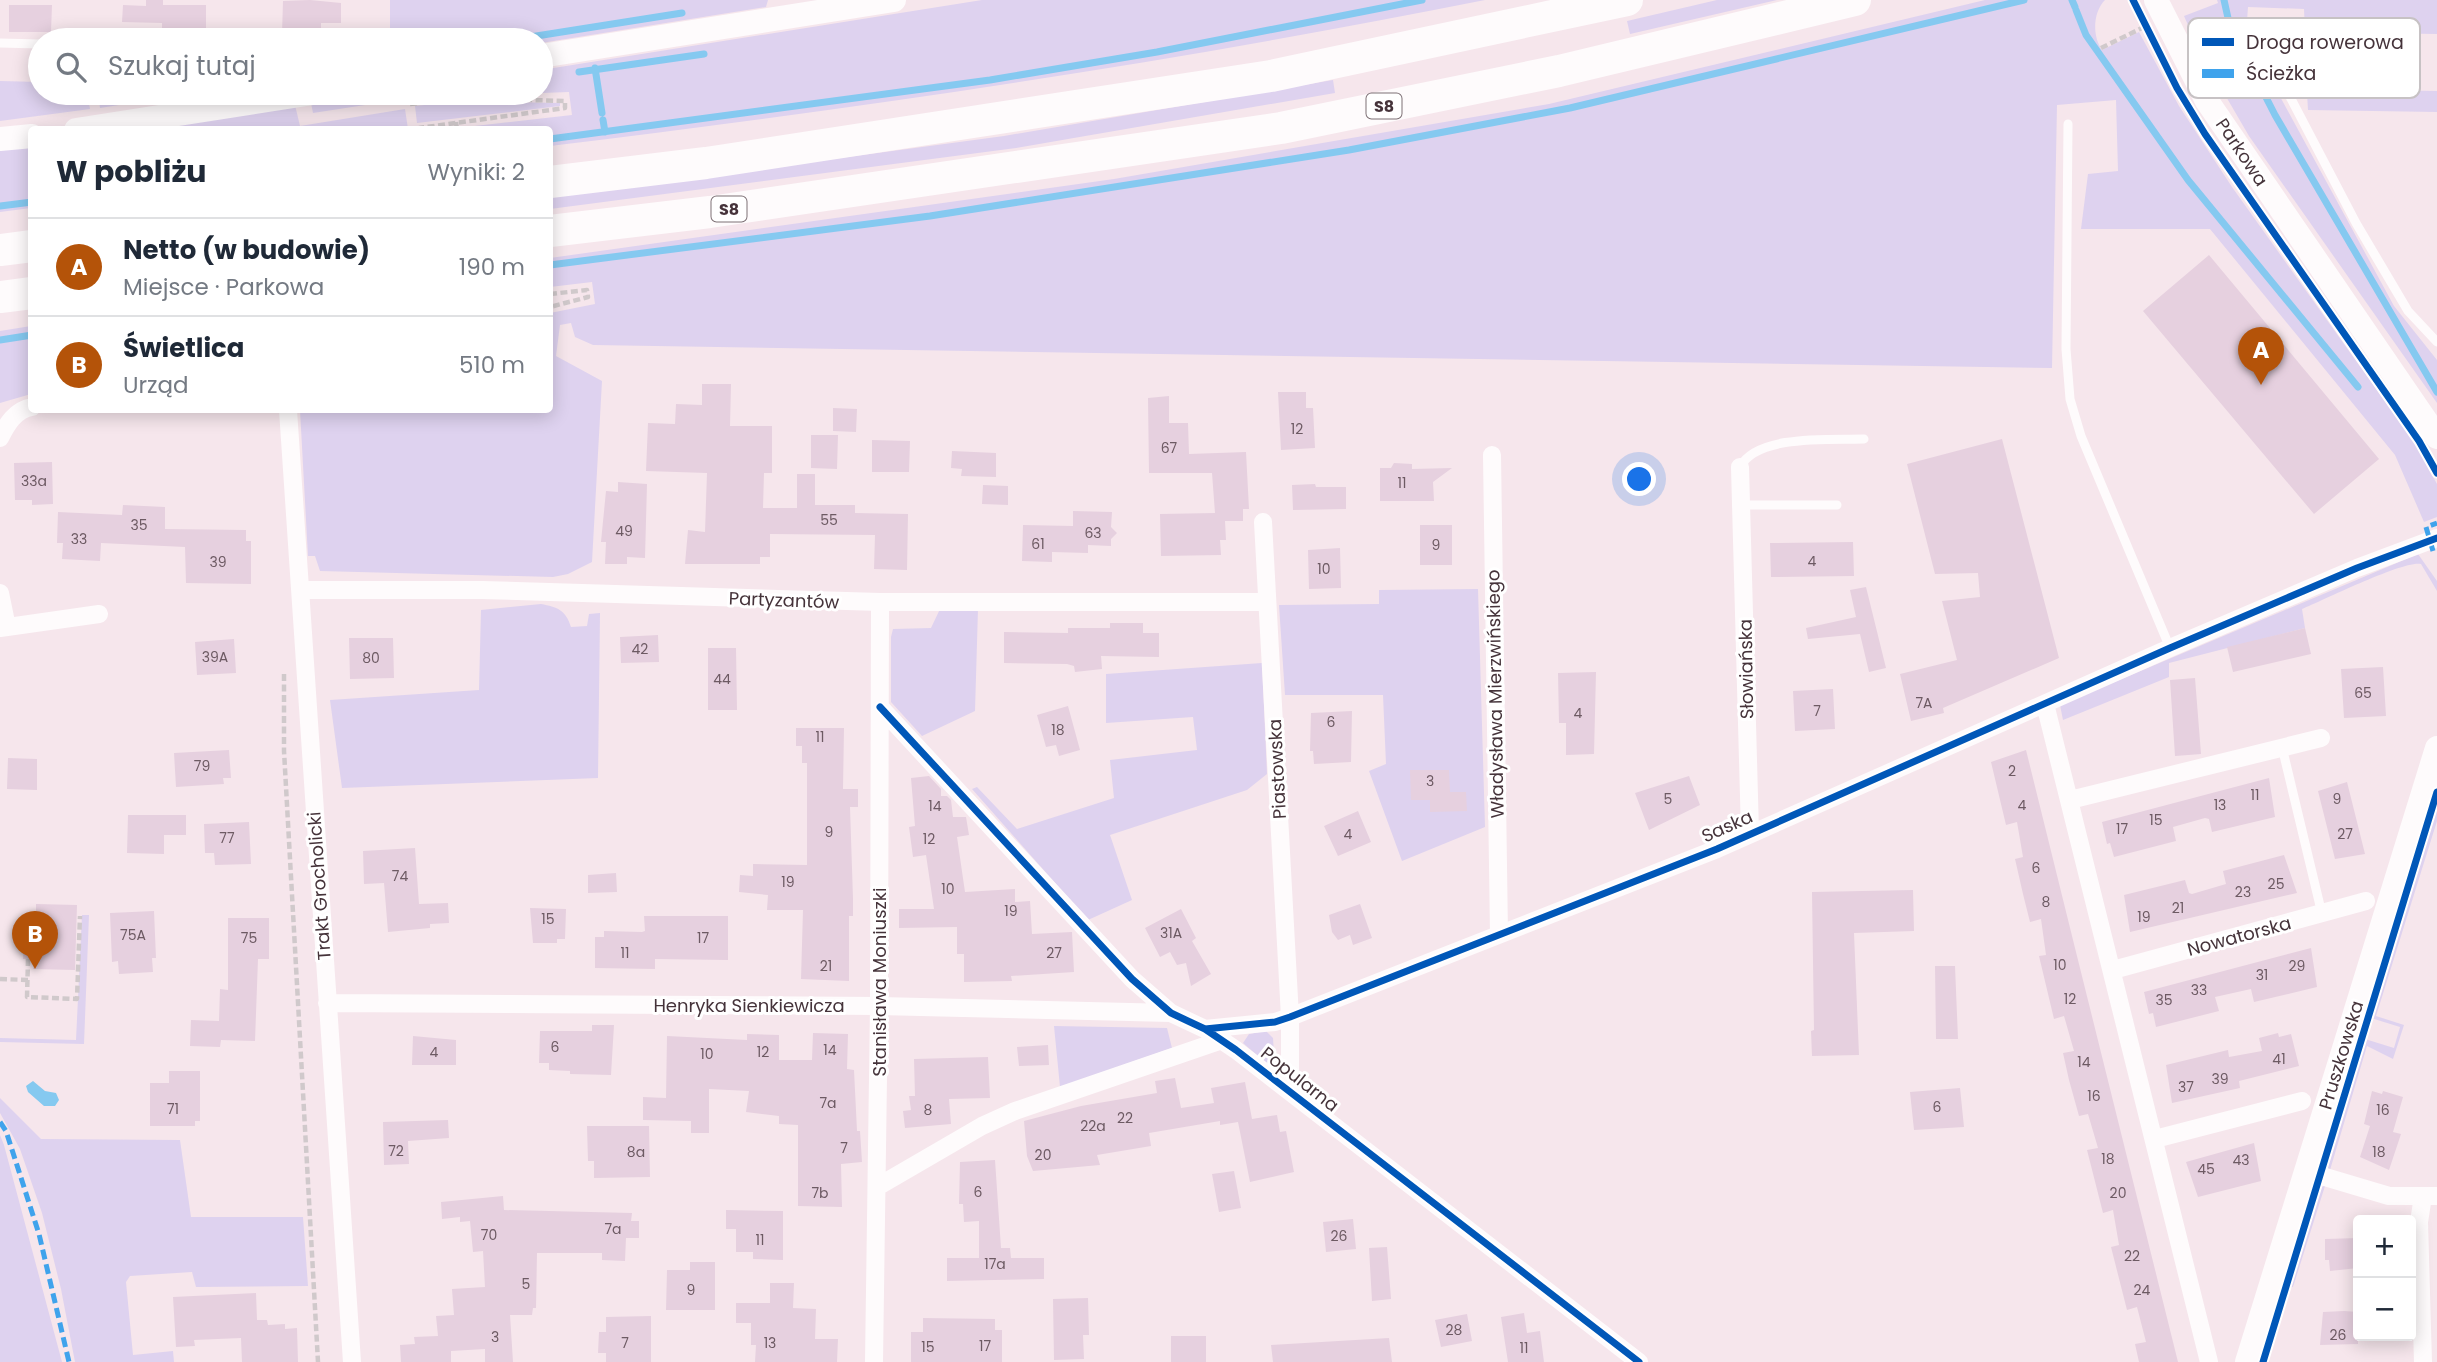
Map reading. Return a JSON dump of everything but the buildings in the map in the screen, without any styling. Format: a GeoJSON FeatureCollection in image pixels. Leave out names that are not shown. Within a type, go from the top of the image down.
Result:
{"type":"FeatureCollection","features":[{"type":"Feature","properties":{"kind":"highway"},"geometry":{"type":"LineString","coordinates":[[553,182],[706,163],[1271,76],[1627,0]]}},
{"type":"Feature","properties":{"kind":"highway","name":"S8"},"geometry":{"type":"LineString","coordinates":[[553,231],[710,212],[1281,128],[1559,71],[1855,0]]}},
{"type":"Feature","properties":{"kind":"highway"},"geometry":{"type":"LineString","coordinates":[[0,250],[28,246]]}},
{"type":"Feature","properties":{"kind":"highway"},"geometry":{"type":"LineString","coordinates":[[0,297],[28,294]]}},
{"type":"Feature","properties":{"kind":"street"},"geometry":{"type":"LineString","coordinates":[[553,54],[894,0]]}},
{"type":"Feature","properties":{"kind":"street","name":"Parkowa"},"geometry":{"type":"LineString","coordinates":[[2155,0],[2188,66]]}},
{"type":"Feature","properties":{"kind":"street","name":"Parkowa"},"geometry":{"type":"LineString","coordinates":[[2205,98],[2437,436]]}},
{"type":"Feature","properties":{"kind":"street"},"geometry":{"type":"LineString","coordinates":[[102,126],[236,105]]}},
{"type":"Feature","properties":{"kind":"street"},"geometry":{"type":"LineString","coordinates":[[0,139],[28,136]]}},
{"type":"Feature","properties":{"kind":"street"},"geometry":{"type":"LineString","coordinates":[[0,438],[8,421],[28,408]]}},
{"type":"Feature","properties":{"kind":"street","name":"Trakt Grocholicki"},"geometry":{"type":"LineString","coordinates":[[288,413],[352,1362]]}},
{"type":"Feature","properties":{"kind":"street","name":"Władysława Mierzwińskiego"},"geometry":{"type":"LineString","coordinates":[[1492,455],[1499,934]]}},
{"type":"Feature","properties":{"kind":"street","name":"Słowiańska"},"geometry":{"type":"LineString","coordinates":[[1740,467],[1750,833]]}},
{"type":"Feature","properties":{"kind":"street","name":"Piastowska"},"geometry":{"type":"LineString","coordinates":[[1263,522],[1290,1017],[1290,1091]]}},
{"type":"Feature","properties":{"kind":"street","name":"Saska"},"geometry":{"type":"LineString","coordinates":[[1205,1029],[1275,1022],[1290,1017],[1717,849],[2170,648],[2357,568],[2437,538]]}},
{"type":"Feature","properties":{"kind":"street","name":"Partyzantów"},"geometry":{"type":"LineString","coordinates":[[300,590],[482,590],[880,602],[1268,602]]}},
{"type":"Feature","properties":{"kind":"street"},"geometry":{"type":"LineString","coordinates":[[0,593],[4,627],[99,614]]}},
{"type":"Feature","properties":{"kind":"street","name":"Stanisława Moniuszki"},"geometry":{"type":"LineString","coordinates":[[874,1362],[879,1006],[880,602]]}},
{"type":"Feature","properties":{"kind":"street"},"geometry":{"type":"LineString","coordinates":[[2045,704],[2209,1362]]}},
{"type":"Feature","properties":{"kind":"street","name":"Popularna"},"geometry":{"type":"LineString","coordinates":[[880,707],[1132,979],[1171,1013],[1222,1040],[1639,1362]]}},
{"type":"Feature","properties":{"kind":"street"},"geometry":{"type":"LineString","coordinates":[[2070,800],[2321,738]]}},
{"type":"Feature","properties":{"kind":"street","name":"Pruszkowska"},"geometry":{"type":"LineString","coordinates":[[2247,1362],[2437,748]]}},
{"type":"Feature","properties":{"kind":"street","name":"Nowatorska"},"geometry":{"type":"LineString","coordinates":[[2113,970],[2366,901]]}},
{"type":"Feature","properties":{"kind":"street","name":"Henryka Sienkiewicza"},"geometry":{"type":"LineString","coordinates":[[327,1003],[879,1006],[1171,1013]]}},
{"type":"Feature","properties":{"kind":"street"},"geometry":{"type":"LineString","coordinates":[[877,1186],[982,1126],[1015,1111],[1222,1040]]}},
{"type":"Feature","properties":{"kind":"street"},"geometry":{"type":"LineString","coordinates":[[2155,1139],[2302,1101]]}},
{"type":"Feature","properties":{"kind":"street"},"geometry":{"type":"LineString","coordinates":[[2305,1171],[2389,1196],[2430,1196],[2418,1222],[2423,1362]]}},
{"type":"Feature","properties":{"kind":"lane"},"geometry":{"type":"LineString","coordinates":[[0,43],[28,44]]}},
{"type":"Feature","properties":{"kind":"lane"},"geometry":{"type":"LineString","coordinates":[[2291,98],[2356,223],[2408,310],[2437,342]]}},
{"type":"Feature","properties":{"kind":"lane"},"geometry":{"type":"LineString","coordinates":[[2068,124],[2066,349],[2070,399],[2081,436],[2170,648]]}},
{"type":"Feature","properties":{"kind":"lane"},"geometry":{"type":"LineString","coordinates":[[1740,467],[1743,461],[1757,453],[1786,442],[1864,439]]}},
{"type":"Feature","properties":{"kind":"lane"},"geometry":{"type":"LineString","coordinates":[[1742,505],[1837,505]]}},
{"type":"Feature","properties":{"kind":"lane"},"geometry":{"type":"LineString","coordinates":[[2282,747],[2322,914]]}},
{"type":"Feature","properties":{"kind":"path"},"geometry":{"type":"LineString","coordinates":[[2101,48],[2140,29]]}},
{"type":"Feature","properties":{"kind":"path"},"geometry":{"type":"LineString","coordinates":[[431,126],[565,108],[565,101],[553,101]]}},
{"type":"Feature","properties":{"kind":"path"},"geometry":{"type":"LineString","coordinates":[[456,122],[456,126]]}},
{"type":"Feature","properties":{"kind":"path"},"geometry":{"type":"LineString","coordinates":[[553,294],[587,290],[588,297],[553,306]]}},
{"type":"Feature","properties":{"kind":"path"},"geometry":{"type":"LineString","coordinates":[[284,669],[284,751],[318,1362]]}},
{"type":"Feature","properties":{"kind":"path"},"geometry":{"type":"LineString","coordinates":[[29,959],[27,997],[77,999],[80,916]]}},
{"type":"Feature","properties":{"kind":"path"},"geometry":{"type":"LineString","coordinates":[[0,979],[28,980]]}},
{"type":"Feature","properties":{"kind":"shaded area"},"geometry":{"type":"Polygon","coordinates":[[[390,0],[768,0],[766,7],[553,41],[553,28],[390,28],[390,0]]]}},
{"type":"Feature","properties":{"kind":"shaded area"},"geometry":{"type":"Polygon","coordinates":[[[982,0],[1485,0],[1252,44],[1019,82],[553,146],[553,126],[475,126],[572,115],[569,92],[553,93],[553,68],[982,0]]]}},
{"type":"Feature","properties":{"kind":"shaded area"},"geometry":{"type":"Polygon","coordinates":[[[1717,0],[1777,0],[1630,34],[1627,21],[1717,0]]]}},
{"type":"Feature","properties":{"kind":"shaded area"},"geometry":{"type":"Polygon","coordinates":[[[1985,0],[2105,0],[2098,11],[2095,24],[2102,50],[2139,32],[2179,106],[2232,187],[2414,442],[2437,484],[2437,517],[2424,522],[2395,455],[2210,229],[2081,229],[2088,174],[2118,171],[2116,100],[2057,105],[2052,368],[593,345],[575,337],[571,323],[560,325],[556,356],[602,381],[592,562],[568,574],[553,577],[320,571],[315,556],[308,556],[300,413],[553,413],[553,312],[595,304],[592,282],[553,287],[553,258],[1114,179],[1549,104],[1985,0]]]}},
{"type":"Feature","properties":{"kind":"shaded area"},"geometry":{"type":"Polygon","coordinates":[[[2217,0],[2437,0],[2437,34],[2420,34],[2420,18],[2304,18],[2304,9],[2248,7],[2247,18],[2188,18],[2188,25],[2184,16],[2218,3],[2217,0]]]}},
{"type":"Feature","properties":{"kind":"shaded area"},"geometry":{"type":"Polygon","coordinates":[[[1333,80],[1335,93],[1016,148],[553,209],[553,197],[1004,136],[1333,80]]]}},
{"type":"Feature","properties":{"kind":"shaded area"},"geometry":{"type":"Polygon","coordinates":[[[0,81],[28,82],[28,105],[89,105],[90,109],[0,121],[0,81]]]}},
{"type":"Feature","properties":{"kind":"shaded area"},"geometry":{"type":"Polygon","coordinates":[[[2420,91],[2437,91],[2437,112],[2308,110],[2307,98],[2420,98],[2420,91]]]}},
{"type":"Feature","properties":{"kind":"shaded area"},"geometry":{"type":"Polygon","coordinates":[[[2227,98],[2281,98],[2394,306],[2437,360],[2437,403],[2249,136],[2227,98]]]}},
{"type":"Feature","properties":{"kind":"shaded area"},"geometry":{"type":"Polygon","coordinates":[[[560,103],[560,106],[417,123],[415,106],[560,103]]]}},
{"type":"Feature","properties":{"kind":"shaded area"},"geometry":{"type":"Polygon","coordinates":[[[295,105],[300,126],[168,126],[295,105]]]}},
{"type":"Feature","properties":{"kind":"shaded area"},"geometry":{"type":"Polygon","coordinates":[[[311,105],[365,105],[313,113],[311,105]]]}},
{"type":"Feature","properties":{"kind":"shaded area"},"geometry":{"type":"Polygon","coordinates":[[[405,109],[408,126],[300,126],[405,109]]]}},
{"type":"Feature","properties":{"kind":"shaded area"},"geometry":{"type":"Polygon","coordinates":[[[28,146],[28,208],[0,212],[0,150],[28,146]]]}},
{"type":"Feature","properties":{"kind":"shaded area"},"geometry":{"type":"Polygon","coordinates":[[[28,326],[28,395],[0,403],[0,331],[28,326]]]}},
{"type":"Feature","properties":{"kind":"shaded area"},"geometry":{"type":"Polygon","coordinates":[[[2418,554],[2437,581],[2437,591],[2421,564],[2398,568],[2302,609],[2305,628],[2169,663],[2169,677],[2063,720],[2060,705],[2418,554]]]}},
{"type":"Feature","properties":{"kind":"shaded area"},"geometry":{"type":"Polygon","coordinates":[[[1478,589],[1485,827],[1402,861],[1369,771],[1386,764],[1383,695],[1285,695],[1279,605],[1379,604],[1379,590],[1478,589]]]}},
{"type":"Feature","properties":{"kind":"shaded area"},"geometry":{"type":"Polygon","coordinates":[[[541,604],[560,610],[571,627],[587,626],[589,614],[600,613],[598,778],[342,788],[330,700],[479,690],[481,610],[541,604]]]}},
{"type":"Feature","properties":{"kind":"shaded area"},"geometry":{"type":"Polygon","coordinates":[[[940,609],[978,609],[975,711],[922,736],[891,702],[891,637],[893,629],[931,628],[940,609]]]}},
{"type":"Feature","properties":{"kind":"shaded area"},"geometry":{"type":"Polygon","coordinates":[[[1262,663],[1267,774],[1247,790],[1110,835],[1132,900],[1088,920],[972,789],[977,787],[1017,829],[1114,798],[1110,760],[1197,750],[1193,717],[1106,723],[1106,674],[1262,663]]]}},
{"type":"Feature","properties":{"kind":"shaded area"},"geometry":{"type":"Polygon","coordinates":[[[2437,807],[2437,821],[2376,1016],[2404,1025],[2393,1059],[2367,1046],[2330,1170],[2325,1166],[2365,1039],[2394,1048],[2400,1027],[2371,1018],[2437,807]]]}},
{"type":"Feature","properties":{"kind":"shaded area"},"geometry":{"type":"Polygon","coordinates":[[[82,915],[89,915],[84,1044],[0,1042],[0,1038],[76,1040],[82,915]]]}},
{"type":"Feature","properties":{"kind":"shaded area"},"geometry":{"type":"Polygon","coordinates":[[[1054,1026],[1167,1028],[1172,1048],[1060,1087],[1054,1026]]]}},
{"type":"Feature","properties":{"kind":"shaded area"},"geometry":{"type":"Polygon","coordinates":[[[1266,1031],[1273,1038],[1275,1071],[1243,1043],[1249,1034],[1266,1031]]]}},
{"type":"Feature","properties":{"kind":"shaded area"},"geometry":{"type":"Polygon","coordinates":[[[0,1098],[41,1139],[180,1140],[191,1217],[303,1217],[308,1286],[196,1287],[192,1272],[130,1276],[126,1282],[133,1355],[173,1351],[174,1362],[75,1362],[61,1289],[42,1213],[20,1149],[0,1113],[0,1098]]]}},
{"type":"Feature","properties":{"kind":"shaded area"},"geometry":{"type":"Polygon","coordinates":[[[0,1135],[4,1145],[62,1362],[0,1362],[0,1135]]]}},
{"type":"Feature","properties":{"kind":"shaded area"},"geometry":{"type":"Polygon","coordinates":[[[2325,1186],[2293,1287],[2288,1288],[2319,1187],[2325,1186]]]}},
{"type":"Feature","properties":{"kind":"water"},"geometry":{"type":"Polygon","coordinates":[[[33,1081],[45,1091],[56,1093],[59,1100],[55,1106],[44,1106],[28,1092],[26,1086],[33,1081]]]}},
{"type":"Feature","properties":{"kind":"waterway"},"geometry":{"type":"LineString","coordinates":[[553,139],[990,80],[1157,52],[1422,0]]}},
{"type":"Feature","properties":{"kind":"waterway"},"geometry":{"type":"LineString","coordinates":[[553,265],[930,216],[1349,150],[1570,108],[2024,0]]}},
{"type":"Feature","properties":{"kind":"waterway"},"geometry":{"type":"LineString","coordinates":[[2072,0],[2075,7]]}},
{"type":"Feature","properties":{"kind":"waterway"},"geometry":{"type":"LineString","coordinates":[[2224,0],[2228,18]]}},
{"type":"Feature","properties":{"kind":"waterway"},"geometry":{"type":"LineString","coordinates":[[2076,10],[2086,35],[2188,180],[2358,387]]}},
{"type":"Feature","properties":{"kind":"waterway"},"geometry":{"type":"LineString","coordinates":[[553,33],[682,13]]}},
{"type":"Feature","properties":{"kind":"waterway"},"geometry":{"type":"LineString","coordinates":[[579,72],[704,54]]}},
{"type":"Feature","properties":{"kind":"waterway"},"geometry":{"type":"LineString","coordinates":[[595,68],[602,113]]}},
{"type":"Feature","properties":{"kind":"waterway"},"geometry":{"type":"LineString","coordinates":[[2266,98],[2437,392]]}},
{"type":"Feature","properties":{"kind":"waterway"},"geometry":{"type":"LineString","coordinates":[[603,120],[605,132]]}},
{"type":"Feature","properties":{"kind":"waterway"},"geometry":{"type":"LineString","coordinates":[[0,206],[28,202]]}},
{"type":"Feature","properties":{"kind":"waterway"},"geometry":{"type":"LineString","coordinates":[[0,340],[28,336]]}},
{"type":"Feature","properties":{"kind":"marked path"},"geometry":{"type":"LineString","coordinates":[[2433,551],[2426,527],[2437,523]]}},
{"type":"Feature","properties":{"kind":"marked path"},"geometry":{"type":"LineString","coordinates":[[0,1122],[6,1131],[39,1234],[69,1362]]}},
{"type":"Feature","properties":{"kind":"cycle path"},"geometry":{"type":"LineString","coordinates":[[2133,0],[2177,88],[2205,134],[2419,441],[2437,473]]}},
{"type":"Feature","properties":{"kind":"cycle path"},"geometry":{"type":"LineString","coordinates":[[1205,1029],[1275,1022],[1290,1017],[1717,849],[2170,648],[2357,568],[2437,538]]}},
{"type":"Feature","properties":{"kind":"cycle path"},"geometry":{"type":"LineString","coordinates":[[880,707],[1132,979],[1171,1013],[1205,1029],[1236,1050],[1639,1362]]}},
{"type":"Feature","properties":{"kind":"cycle path"},"geometry":{"type":"LineString","coordinates":[[2263,1362],[2437,792]]}},
{"type":"Feature","properties":{"kind":"place","name":"Netto (w budowie)"},"geometry":{"type":"Point","coordinates":[2261,385]}},
{"type":"Feature","properties":{"kind":"place","name":"Świetlica"},"geometry":{"type":"Point","coordinates":[35,969]}}]}
